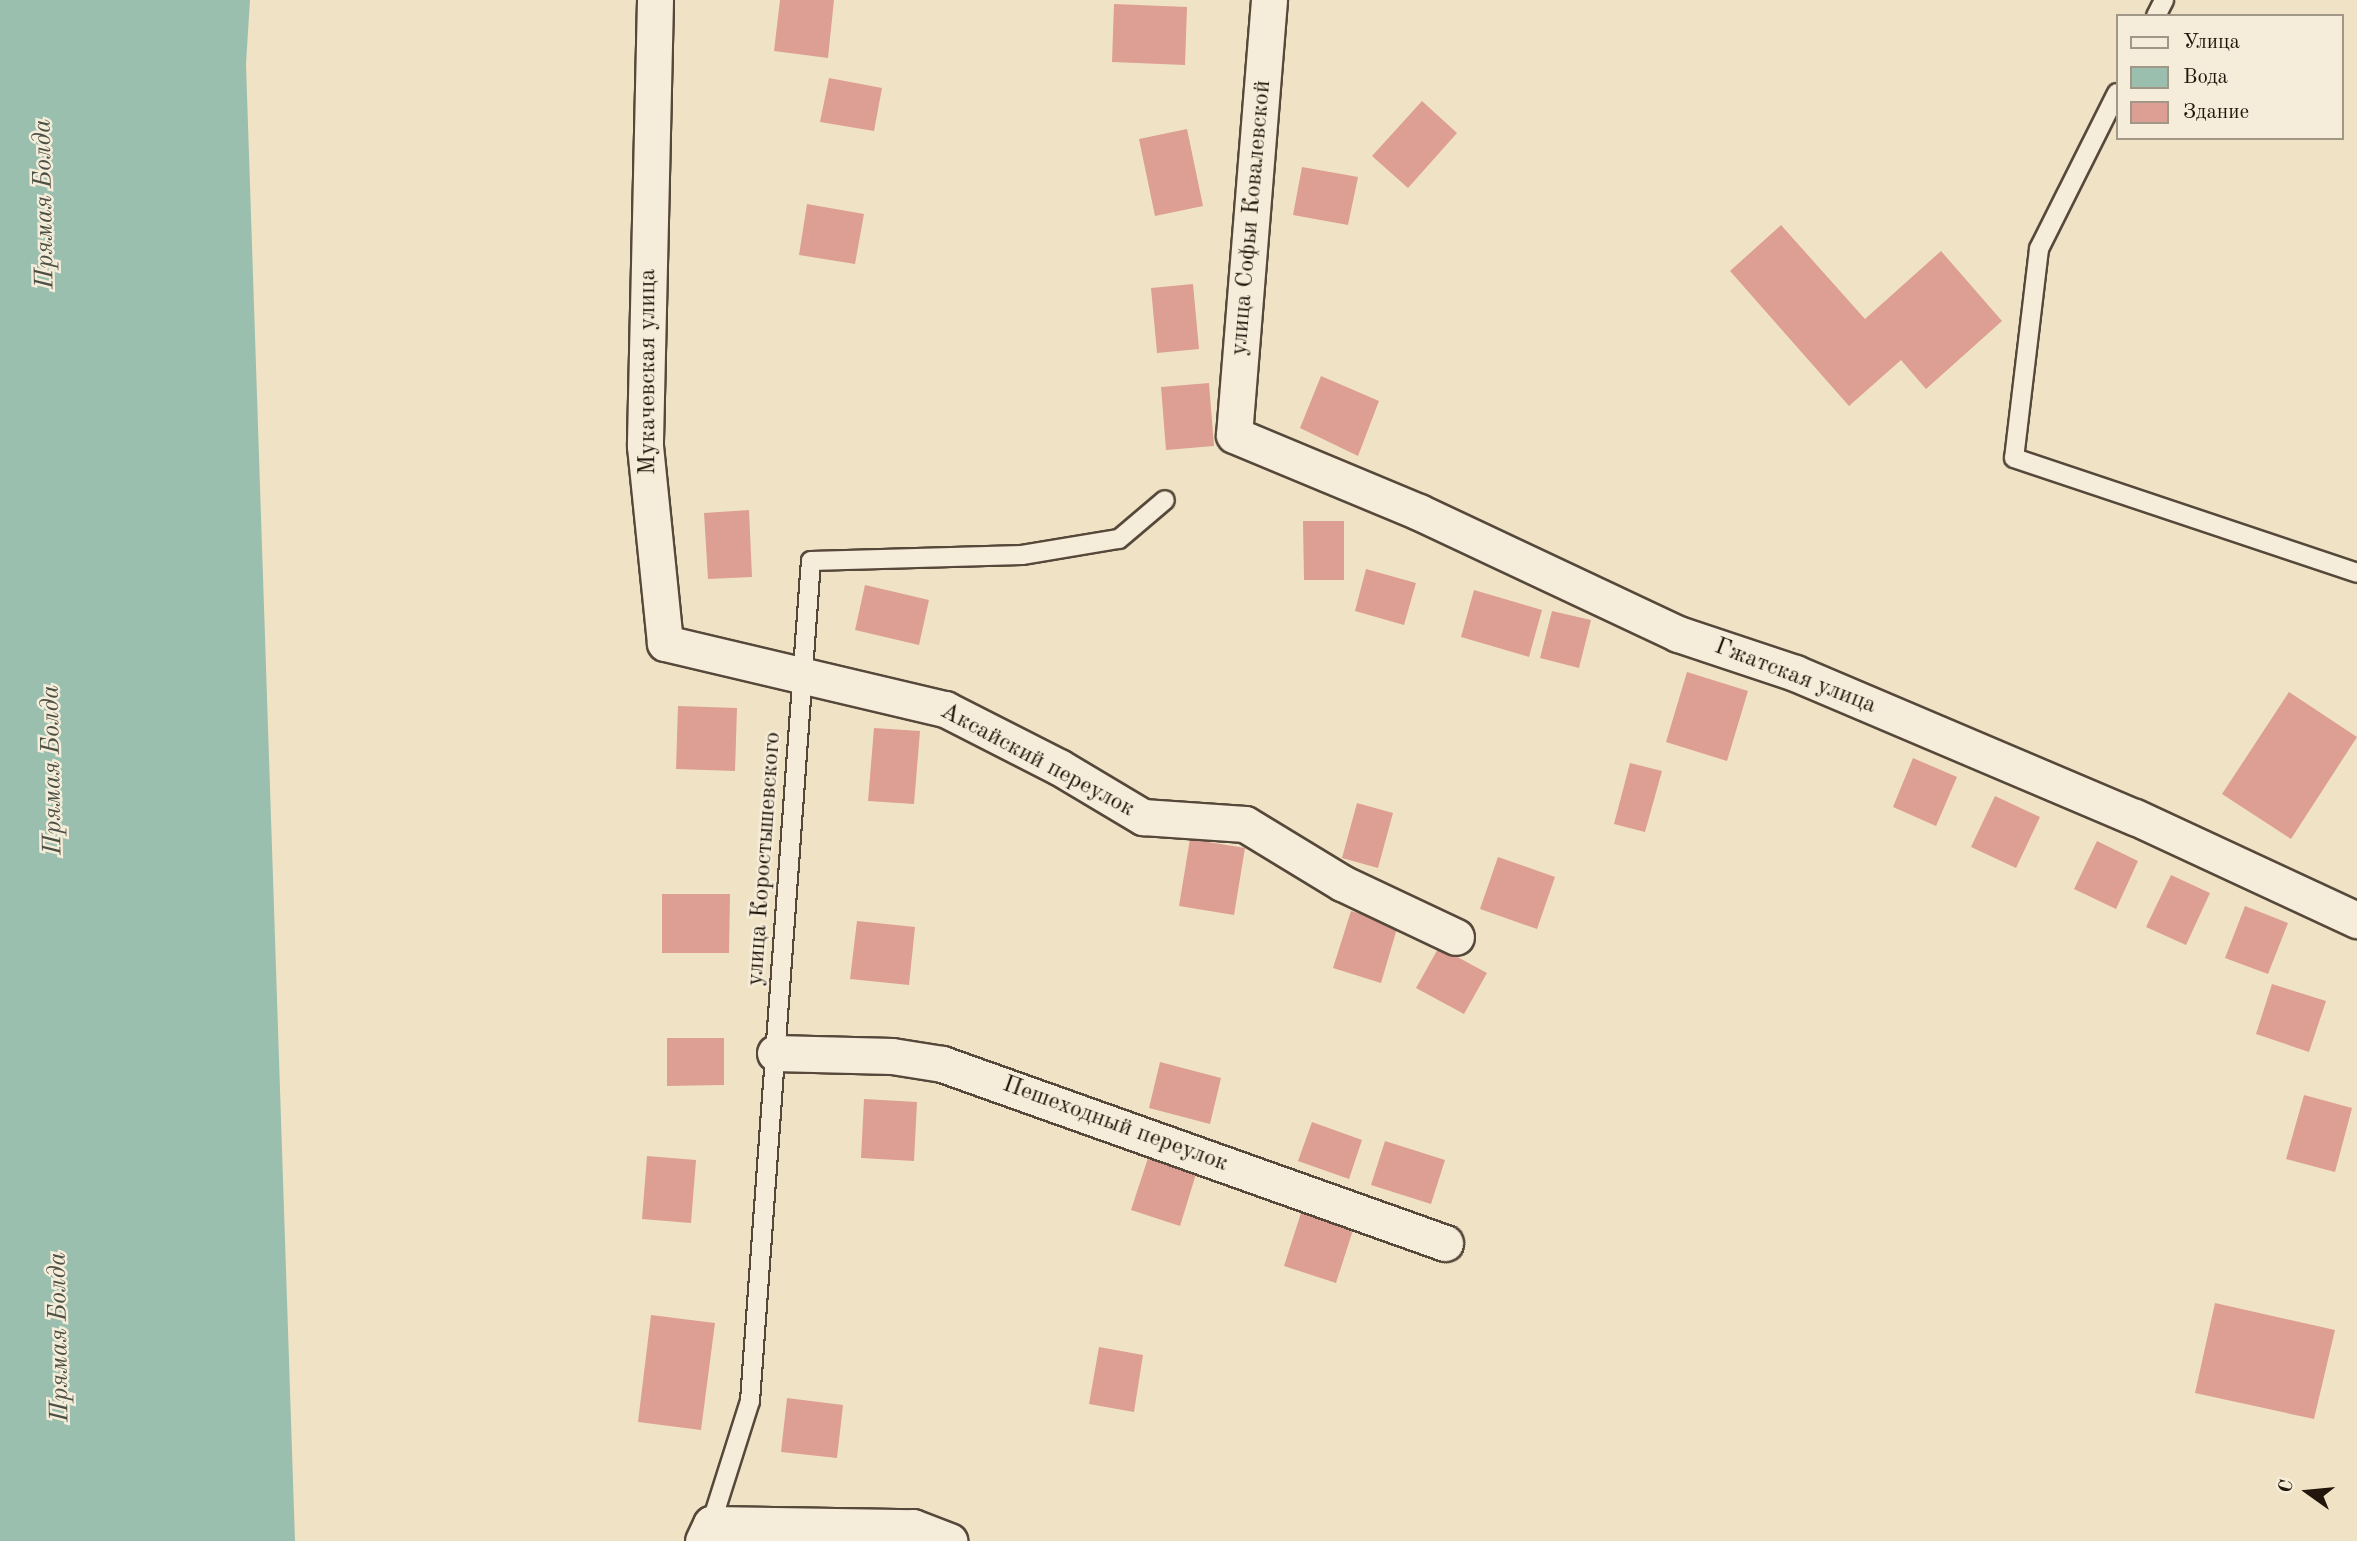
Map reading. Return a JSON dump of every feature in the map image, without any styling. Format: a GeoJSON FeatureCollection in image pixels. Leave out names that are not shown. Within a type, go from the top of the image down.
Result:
{"type":"FeatureCollection","features":[{"type":"Feature","properties":{"kind":"street","name":"Мукачевская улица"},"geometry":{"type":"LineString","coordinates":[[655,0],[645,446],[665,643],[803,675]]}},
{"type":"Feature","properties":{"kind":"street","name":"улица Софьи Ковалевской"},"geometry":{"type":"LineString","coordinates":[[1234,435],[1269,0]]}},
{"type":"Feature","properties":{"kind":"street","name":"Гжатская улица"},"geometry":{"type":"LineString","coordinates":[[1234,435],[1419,512],[1678,635],[1795,673],[2135,817],[2357,920]]}},
{"type":"Feature","properties":{"kind":"street","name":"Аксайский переулок"},"geometry":{"type":"LineString","coordinates":[[803,675],[945,709],[1059,767],[1143,817],[1245,824],[1342,883],[1456,937]]}},
{"type":"Feature","properties":{"kind":"street","name":"Пешеходный переулок"},"geometry":{"type":"LineString","coordinates":[[775,1053],[892,1056],[942,1064],[1445,1243]]}},
{"type":"Feature","properties":{"kind":"street"},"geometry":{"type":"LineString","coordinates":[[707,1532],[913,1527],[950,1541]]}},
{"type":"Feature","properties":{"kind":"lane"},"geometry":{"type":"LineString","coordinates":[[2116,95],[2039,248],[2014,458],[2357,573]]}},
{"type":"Feature","properties":{"kind":"lane","name":"улица Коростышевского"},"geometry":{"type":"LineString","coordinates":[[707,1532],[750,1401],[811,561],[1022,555],[1119,539],[1165,500]]}},
{"type":"Feature","properties":{"kind":"water","name":"Прямая Болда"},"geometry":{"type":"Polygon","coordinates":[[[0,0],[250,0],[246,64],[295,1541],[0,1541],[0,0]]]}},
{"type":"Feature","properties":{"kind":"building"},"geometry":{"type":"Polygon","coordinates":[[[780,0],[834,0],[828,58],[774,51],[780,0]]]}},
{"type":"Feature","properties":{"kind":"building"},"geometry":{"type":"Polygon","coordinates":[[[1114,4],[1187,7],[1185,65],[1112,62],[1114,4]]]}},
{"type":"Feature","properties":{"kind":"building"},"geometry":{"type":"Polygon","coordinates":[[[829,78],[882,88],[874,131],[820,122],[829,78]]]}},
{"type":"Feature","properties":{"kind":"building"},"geometry":{"type":"Polygon","coordinates":[[[1422,101],[1457,133],[1408,188],[1372,156],[1422,101]]]}},
{"type":"Feature","properties":{"kind":"building"},"geometry":{"type":"Polygon","coordinates":[[[1187,129],[1203,206],[1155,216],[1139,139],[1187,129]]]}},
{"type":"Feature","properties":{"kind":"building"},"geometry":{"type":"Polygon","coordinates":[[[1302,167],[1358,177],[1348,225],[1293,215],[1302,167]]]}},
{"type":"Feature","properties":{"kind":"building"},"geometry":{"type":"Polygon","coordinates":[[[807,204],[864,214],[855,264],[799,255],[807,204]]]}},
{"type":"Feature","properties":{"kind":"building"},"geometry":{"type":"Polygon","coordinates":[[[1781,225],[1865,319],[1941,251],[2002,321],[1926,389],[1901,360],[1849,406],[1730,271],[1781,225]]]}},
{"type":"Feature","properties":{"kind":"building"},"geometry":{"type":"Polygon","coordinates":[[[1193,284],[1199,349],[1157,353],[1151,288],[1193,284]]]}},
{"type":"Feature","properties":{"kind":"building"},"geometry":{"type":"Polygon","coordinates":[[[1321,376],[1379,401],[1358,456],[1300,428],[1321,376]]]}},
{"type":"Feature","properties":{"kind":"building"},"geometry":{"type":"Polygon","coordinates":[[[1209,383],[1214,446],[1166,450],[1161,387],[1209,383]]]}},
{"type":"Feature","properties":{"kind":"building"},"geometry":{"type":"Polygon","coordinates":[[[749,510],[752,577],[708,579],[704,513],[749,510]]]}},
{"type":"Feature","properties":{"kind":"building"},"geometry":{"type":"Polygon","coordinates":[[[1303,521],[1344,521],[1344,580],[1304,580],[1303,521]]]}},
{"type":"Feature","properties":{"kind":"building"},"geometry":{"type":"Polygon","coordinates":[[[1366,569],[1416,583],[1404,625],[1355,611],[1366,569]]]}},
{"type":"Feature","properties":{"kind":"building"},"geometry":{"type":"Polygon","coordinates":[[[865,585],[929,600],[919,645],[855,630],[865,585]]]}},
{"type":"Feature","properties":{"kind":"building"},"geometry":{"type":"Polygon","coordinates":[[[1474,590],[1542,610],[1529,657],[1461,637],[1474,590]]]}},
{"type":"Feature","properties":{"kind":"building"},"geometry":{"type":"Polygon","coordinates":[[[1552,611],[1591,620],[1579,668],[1540,658],[1552,611]]]}},
{"type":"Feature","properties":{"kind":"building"},"geometry":{"type":"Polygon","coordinates":[[[1687,672],[1748,691],[1727,761],[1666,742],[1687,672]]]}},
{"type":"Feature","properties":{"kind":"building"},"geometry":{"type":"Polygon","coordinates":[[[2289,692],[2357,737],[2291,839],[2222,794],[2289,692]]]}},
{"type":"Feature","properties":{"kind":"building"},"geometry":{"type":"Polygon","coordinates":[[[678,706],[737,708],[735,771],[676,769],[678,706]]]}},
{"type":"Feature","properties":{"kind":"building"},"geometry":{"type":"Polygon","coordinates":[[[874,728],[920,731],[914,804],[868,801],[874,728]]]}},
{"type":"Feature","properties":{"kind":"building"},"geometry":{"type":"Polygon","coordinates":[[[1913,758],[1957,777],[1936,826],[1893,807],[1913,758]]]}},
{"type":"Feature","properties":{"kind":"building"},"geometry":{"type":"Polygon","coordinates":[[[1630,763],[1662,771],[1645,832],[1614,824],[1630,763]]]}},
{"type":"Feature","properties":{"kind":"building"},"geometry":{"type":"Polygon","coordinates":[[[1995,796],[2040,817],[2016,868],[1971,847],[1995,796]]]}},
{"type":"Feature","properties":{"kind":"building"},"geometry":{"type":"Polygon","coordinates":[[[1357,803],[1393,813],[1378,868],[1342,858],[1357,803]]]}},
{"type":"Feature","properties":{"kind":"building"},"geometry":{"type":"Polygon","coordinates":[[[1190,839],[1245,848],[1234,915],[1179,906],[1190,839]]]}},
{"type":"Feature","properties":{"kind":"building"},"geometry":{"type":"Polygon","coordinates":[[[2097,841],[2138,861],[2116,909],[2074,889],[2097,841]]]}},
{"type":"Feature","properties":{"kind":"building"},"geometry":{"type":"Polygon","coordinates":[[[1498,857],[1555,877],[1537,929],[1480,909],[1498,857]]]}},
{"type":"Feature","properties":{"kind":"building"},"geometry":{"type":"Polygon","coordinates":[[[2171,875],[2210,893],[2186,945],[2146,927],[2171,875]]]}},
{"type":"Feature","properties":{"kind":"building"},"geometry":{"type":"Polygon","coordinates":[[[662,894],[730,894],[729,953],[662,953],[662,894]]]}},
{"type":"Feature","properties":{"kind":"building"},"geometry":{"type":"Polygon","coordinates":[[[2245,906],[2288,923],[2268,974],[2225,958],[2245,906]]]}},
{"type":"Feature","properties":{"kind":"building"},"geometry":{"type":"Polygon","coordinates":[[[1351,911],[1398,925],[1381,983],[1333,968],[1351,911]]]}},
{"type":"Feature","properties":{"kind":"building"},"geometry":{"type":"Polygon","coordinates":[[[857,921],[915,927],[909,985],[850,979],[857,921]]]}},
{"type":"Feature","properties":{"kind":"building"},"geometry":{"type":"Polygon","coordinates":[[[1439,947],[1487,973],[1464,1014],[1416,988],[1439,947]]]}},
{"type":"Feature","properties":{"kind":"building"},"geometry":{"type":"Polygon","coordinates":[[[2272,984],[2326,1001],[2309,1052],[2256,1034],[2272,984]]]}},
{"type":"Feature","properties":{"kind":"building"},"geometry":{"type":"Polygon","coordinates":[[[667,1038],[724,1038],[724,1085],[667,1086],[667,1038]]]}},
{"type":"Feature","properties":{"kind":"building"},"geometry":{"type":"Polygon","coordinates":[[[1160,1062],[1221,1078],[1210,1124],[1149,1108],[1160,1062]]]}},
{"type":"Feature","properties":{"kind":"building"},"geometry":{"type":"Polygon","coordinates":[[[2304,1095],[2352,1108],[2335,1172],[2286,1159],[2304,1095]]]}},
{"type":"Feature","properties":{"kind":"building"},"geometry":{"type":"Polygon","coordinates":[[[864,1099],[917,1102],[914,1161],[861,1158],[864,1099]]]}},
{"type":"Feature","properties":{"kind":"building"},"geometry":{"type":"Polygon","coordinates":[[[1312,1122],[1362,1140],[1349,1179],[1298,1161],[1312,1122]]]}},
{"type":"Feature","properties":{"kind":"building"},"geometry":{"type":"Polygon","coordinates":[[[1385,1141],[1445,1160],[1431,1204],[1371,1185],[1385,1141]]]}},
{"type":"Feature","properties":{"kind":"building"},"geometry":{"type":"Polygon","coordinates":[[[647,1156],[696,1160],[691,1223],[642,1219],[647,1156]]]}},
{"type":"Feature","properties":{"kind":"building"},"geometry":{"type":"Polygon","coordinates":[[[1148,1158],[1196,1174],[1180,1226],[1131,1210],[1148,1158]]]}},
{"type":"Feature","properties":{"kind":"building"},"geometry":{"type":"Polygon","coordinates":[[[1301,1213],[1353,1230],[1336,1283],[1284,1266],[1301,1213]]]}},
{"type":"Feature","properties":{"kind":"building"},"geometry":{"type":"Polygon","coordinates":[[[2215,1303],[2335,1330],[2314,1419],[2195,1393],[2215,1303]]]}},
{"type":"Feature","properties":{"kind":"building"},"geometry":{"type":"Polygon","coordinates":[[[651,1315],[715,1323],[701,1430],[638,1422],[651,1315]]]}},
{"type":"Feature","properties":{"kind":"building"},"geometry":{"type":"Polygon","coordinates":[[[1099,1347],[1143,1355],[1134,1412],[1089,1404],[1099,1347]]]}},
{"type":"Feature","properties":{"kind":"building"},"geometry":{"type":"Polygon","coordinates":[[[787,1398],[843,1405],[837,1458],[781,1452],[787,1398]]]}}]}
